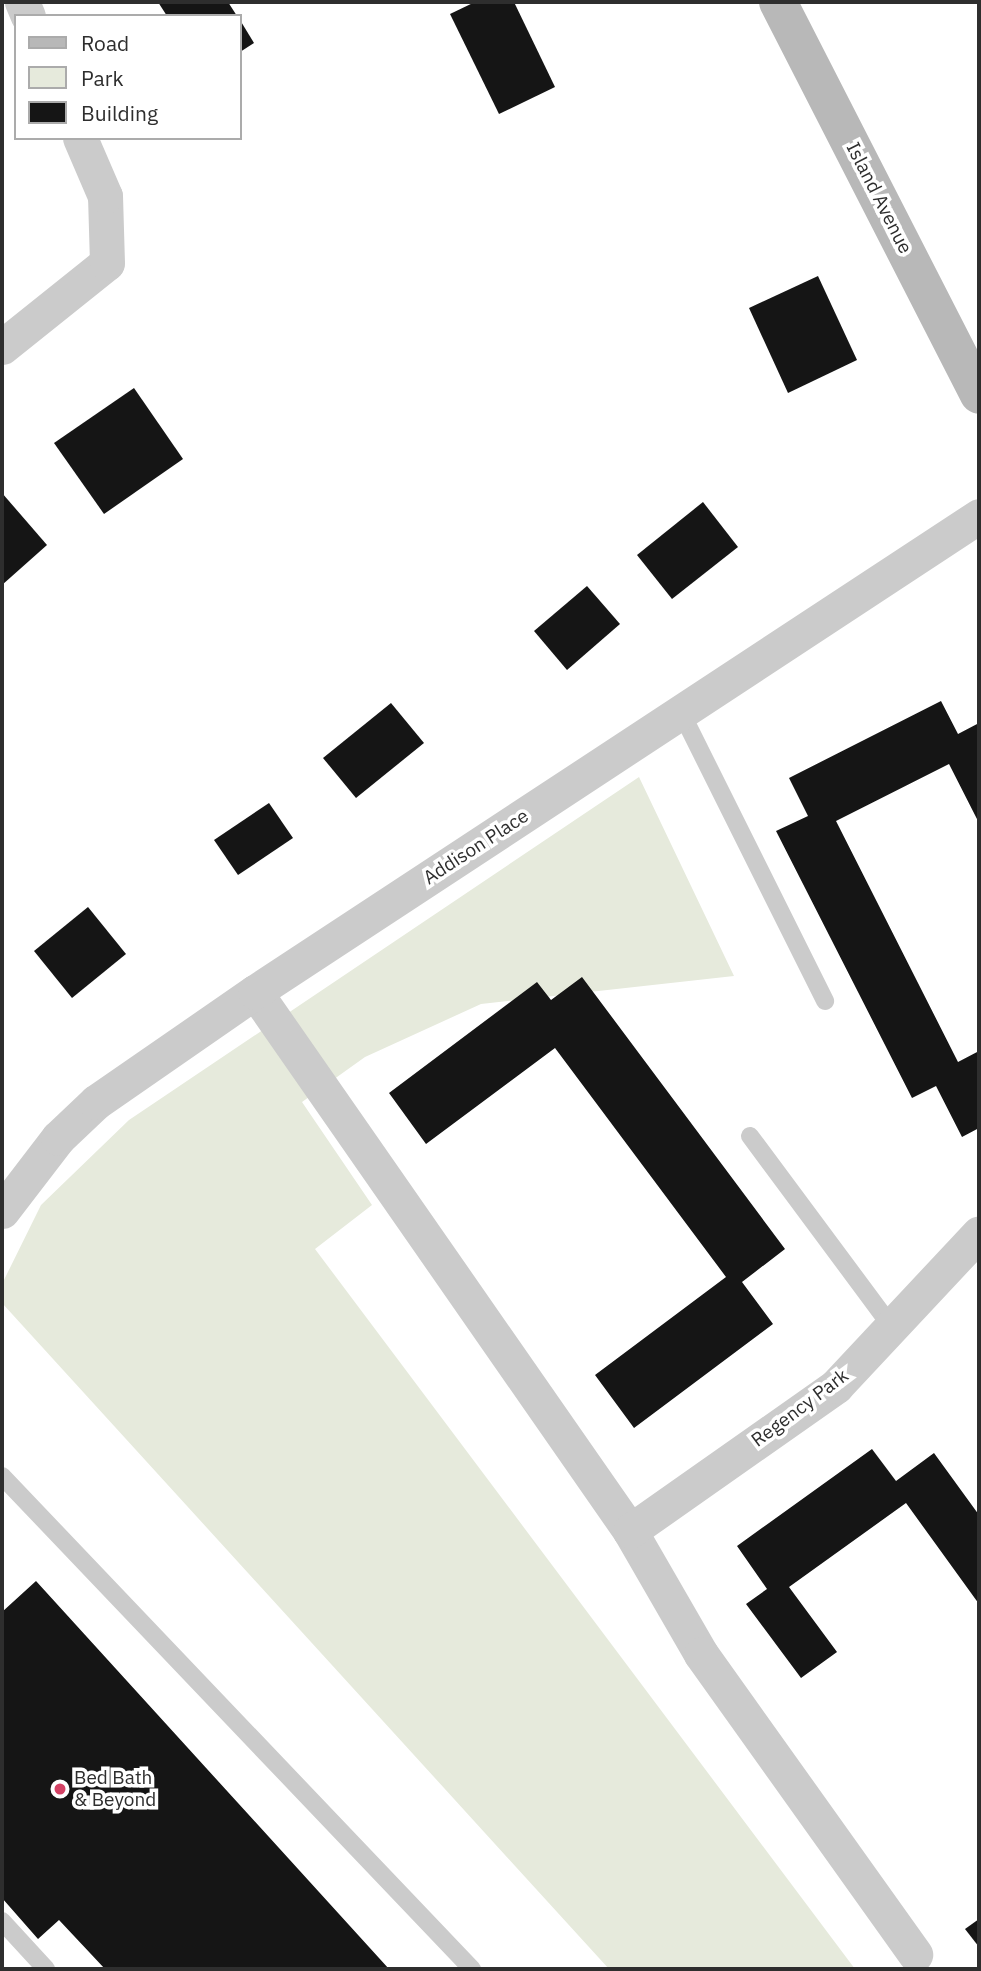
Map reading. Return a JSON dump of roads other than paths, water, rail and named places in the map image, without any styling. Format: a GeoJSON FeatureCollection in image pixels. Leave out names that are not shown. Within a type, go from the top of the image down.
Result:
{"type":"FeatureCollection","features":[{"type":"Feature","properties":{"kind":"street","name":"Island Avenue"},"geometry":{"type":"LineString","coordinates":[[778,2],[979,395]]}},
{"type":"Feature","properties":{"kind":"street"},"geometry":{"type":"LineString","coordinates":[[2,347],[107,263],[105,196],[81,140]]}},
{"type":"Feature","properties":{"kind":"street","name":"Addison Place"},"geometry":{"type":"LineString","coordinates":[[2,1211],[58,1138],[96,1102],[255,992],[979,516]]}},
{"type":"Feature","properties":{"kind":"street"},"geometry":{"type":"LineString","coordinates":[[255,992],[630,1531],[701,1654],[915,1954]]}},
{"type":"Feature","properties":{"kind":"street","name":"Regency Park"},"geometry":{"type":"LineString","coordinates":[[630,1531],[836,1386],[979,1233]]}},
{"type":"Feature","properties":{"kind":"lane"},"geometry":{"type":"LineString","coordinates":[[681,712],[825,1001]]}},
{"type":"Feature","properties":{"kind":"lane"},"geometry":{"type":"LineString","coordinates":[[750,1136],[891,1326]]}},
{"type":"Feature","properties":{"kind":"lane"},"geometry":{"type":"LineString","coordinates":[[2,1476],[472,1969]]}},
{"type":"Feature","properties":{"kind":"lane"},"geometry":{"type":"LineString","coordinates":[[2,1921],[46,1969]]}},
{"type":"Feature","properties":{"kind":"place","name":"Bed Bath & Beyond"},"geometry":{"type":"Point","coordinates":[60,1789]}}]}
